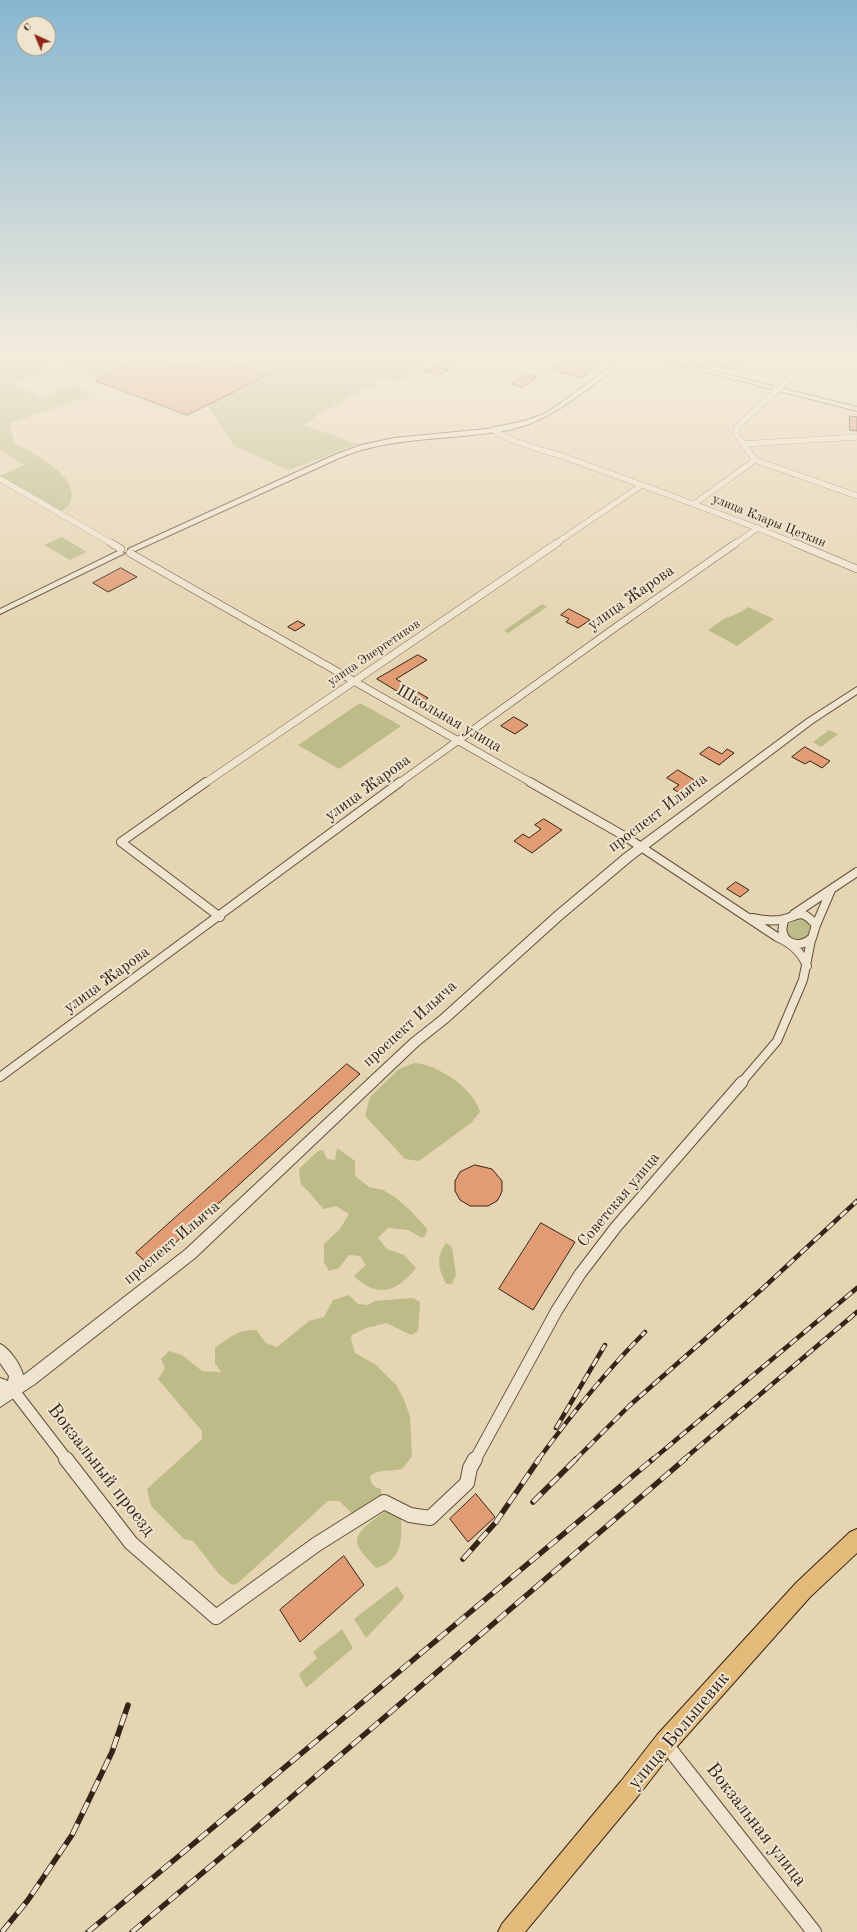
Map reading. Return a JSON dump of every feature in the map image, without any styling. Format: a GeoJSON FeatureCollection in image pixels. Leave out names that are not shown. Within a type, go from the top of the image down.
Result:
{"type":"FeatureCollection","features":[{"type":"Feature","properties":{"kind":"main road","name":"улица Большевик"},"geometry":{"type":"LineString","coordinates":[[510,1932],[630,1788],[665,1743],[803,1590],[857,1539]]}},
{"type":"Feature","properties":{"kind":"street"},"geometry":{"type":"LineString","coordinates":[[0,612],[121,551],[131,551],[285,480],[371,444]]}},
{"type":"Feature","properties":{"kind":"street","name":"улица Клары Цеткин"},"geometry":{"type":"LineString","coordinates":[[525,444],[758,528],[857,569]]}},
{"type":"Feature","properties":{"kind":"street"},"geometry":{"type":"LineString","coordinates":[[742,444],[755,460],[857,496]]}},
{"type":"Feature","properties":{"kind":"street"},"geometry":{"type":"LineString","coordinates":[[694,504],[755,460]]}},
{"type":"Feature","properties":{"kind":"street"},"geometry":{"type":"LineString","coordinates":[[0,479],[121,551]]}},
{"type":"Feature","properties":{"kind":"street","name":"улица Энергетиков"},"geometry":{"type":"LineString","coordinates":[[220,916],[121,842],[126,837],[353,681],[642,485]]}},
{"type":"Feature","properties":{"kind":"street","name":"улица Жарова"},"geometry":{"type":"LineString","coordinates":[[0,1077],[458,740],[758,528]]}},
{"type":"Feature","properties":{"kind":"street","name":"Школьная улица"},"geometry":{"type":"LineString","coordinates":[[131,551],[353,681],[642,847],[777,937],[788,941]]}},
{"type":"Feature","properties":{"kind":"street","name":"проспект Ильича"},"geometry":{"type":"LineString","coordinates":[[0,1400],[14,1391],[190,1254],[415,1042],[444,1019],[558,916],[642,847],[810,721],[857,690]]}},
{"type":"Feature","properties":{"kind":"street"},"geometry":{"type":"LineString","coordinates":[[807,966],[804,957],[781,935],[780,926],[785,919],[857,872]]}},
{"type":"Feature","properties":{"kind":"street"},"geometry":{"type":"LineString","coordinates":[[788,941],[797,944],[811,940],[815,935],[816,925],[831,890]]}},
{"type":"Feature","properties":{"kind":"street"},"geometry":{"type":"LineString","coordinates":[[794,914],[803,914],[810,917],[816,925]]}},
{"type":"Feature","properties":{"kind":"street","name":"Школьная улица"},"geometry":{"type":"LineString","coordinates":[[749,917],[767,920],[785,919]]}},
{"type":"Feature","properties":{"kind":"street","name":"Советская улица"},"geometry":{"type":"LineString","coordinates":[[216,1617],[317,1544],[384,1502],[410,1514],[430,1518],[466,1483],[470,1468],[557,1310],[580,1274],[616,1227],[777,1040],[805,978],[811,940]]}},
{"type":"Feature","properties":{"kind":"street"},"geometry":{"type":"LineString","coordinates":[[0,1351],[16,1374],[14,1391],[0,1385]]}},
{"type":"Feature","properties":{"kind":"street","name":"Вокзальный проезд"},"geometry":{"type":"LineString","coordinates":[[14,1391],[131,1543],[216,1617]]}},
{"type":"Feature","properties":{"kind":"street","name":"Вокзальная улица"},"geometry":{"type":"LineString","coordinates":[[665,1743],[814,1932]]}},
{"type":"Feature","properties":{"kind":"shaded area"},"geometry":{"type":"Polygon","coordinates":[[[0,444],[17,444],[44,460],[54,468],[70,485],[72,495],[69,505],[59,513],[0,479],[0,476],[24,465],[0,449],[0,444]]]}},
{"type":"Feature","properties":{"kind":"shaded area"},"geometry":{"type":"Polygon","coordinates":[[[233,444],[358,444],[289,470],[233,444]]]}},
{"type":"Feature","properties":{"kind":"shaded area"},"geometry":{"type":"Polygon","coordinates":[[[62,537],[87,552],[70,560],[44,545],[62,537]]]}},
{"type":"Feature","properties":{"kind":"shaded area"},"geometry":{"type":"Polygon","coordinates":[[[542,604],[547,607],[508,633],[504,631],[542,604]]]}},
{"type":"Feature","properties":{"kind":"shaded area"},"geometry":{"type":"Polygon","coordinates":[[[748,607],[774,619],[737,646],[708,630],[724,619],[741,612],[748,607]]]}},
{"type":"Feature","properties":{"kind":"shaded area"},"geometry":{"type":"Polygon","coordinates":[[[360,703],[401,726],[339,769],[298,745],[360,703]]]}},
{"type":"Feature","properties":{"kind":"shaded area"},"geometry":{"type":"Polygon","coordinates":[[[829,730],[838,734],[821,747],[813,742],[829,730]]]}},
{"type":"Feature","properties":{"kind":"shaded area"},"geometry":{"type":"Polygon","coordinates":[[[799,918],[805,918],[811,925],[807,938],[800,940],[788,937],[783,927],[799,918]]]}},
{"type":"Feature","properties":{"kind":"shaded area"},"geometry":{"type":"Polygon","coordinates":[[[414,1063],[423,1064],[434,1068],[454,1079],[471,1095],[480,1112],[471,1123],[419,1161],[405,1159],[365,1116],[370,1097],[399,1069],[414,1063]]]}},
{"type":"Feature","properties":{"kind":"shaded area"},"geometry":{"type":"Polygon","coordinates":[[[337,1148],[355,1161],[355,1176],[369,1187],[383,1190],[396,1198],[411,1211],[427,1229],[426,1235],[422,1238],[408,1230],[388,1228],[378,1238],[387,1249],[404,1255],[416,1268],[402,1283],[387,1290],[371,1288],[354,1276],[366,1265],[360,1256],[349,1255],[339,1268],[329,1271],[324,1262],[324,1244],[340,1229],[349,1214],[336,1206],[324,1209],[301,1185],[299,1169],[318,1151],[323,1150],[327,1159],[335,1160],[337,1148]]]}},
{"type":"Feature","properties":{"kind":"shaded area"},"geometry":{"type":"Polygon","coordinates":[[[446,1243],[452,1247],[456,1275],[452,1284],[446,1284],[439,1264],[440,1254],[446,1243]]]}},
{"type":"Feature","properties":{"kind":"shaded area"},"geometry":{"type":"Polygon","coordinates":[[[349,1295],[358,1304],[368,1305],[375,1301],[413,1298],[420,1302],[418,1331],[411,1335],[386,1323],[366,1328],[352,1335],[351,1339],[355,1353],[375,1364],[397,1386],[410,1417],[412,1456],[402,1469],[382,1471],[370,1476],[373,1485],[381,1489],[382,1499],[353,1514],[339,1501],[328,1501],[238,1583],[232,1585],[219,1574],[193,1541],[184,1539],[151,1506],[147,1489],[202,1439],[202,1431],[158,1379],[165,1368],[161,1359],[169,1351],[182,1355],[202,1371],[221,1372],[215,1363],[215,1348],[230,1337],[244,1331],[256,1330],[266,1343],[277,1347],[309,1321],[324,1317],[333,1300],[349,1295]]]}},
{"type":"Feature","properties":{"kind":"shaded area"},"geometry":{"type":"Polygon","coordinates":[[[387,1510],[392,1510],[401,1519],[399,1549],[396,1555],[385,1565],[376,1568],[359,1548],[357,1542],[361,1531],[387,1510]]]}},
{"type":"Feature","properties":{"kind":"shaded area"},"geometry":{"type":"Polygon","coordinates":[[[397,1586],[404,1596],[403,1599],[366,1638],[354,1619],[397,1586]]]}},
{"type":"Feature","properties":{"kind":"shaded area"},"geometry":{"type":"Polygon","coordinates":[[[342,1629],[353,1648],[306,1688],[299,1674],[317,1658],[313,1652],[342,1629]]]}},
{"type":"Feature","properties":{"kind":"building"},"geometry":{"type":"Polygon","coordinates":[[[121,568],[137,577],[108,592],[93,583],[121,568]]]}},
{"type":"Feature","properties":{"kind":"building"},"geometry":{"type":"Polygon","coordinates":[[[569,609],[590,620],[578,628],[566,622],[569,619],[561,615],[569,609]]]}},
{"type":"Feature","properties":{"kind":"building"},"geometry":{"type":"Polygon","coordinates":[[[298,621],[305,625],[295,631],[288,627],[298,621]]]}},
{"type":"Feature","properties":{"kind":"building"},"geometry":{"type":"Polygon","coordinates":[[[418,655],[427,660],[396,679],[428,698],[418,704],[377,679],[418,655]]]}},
{"type":"Feature","properties":{"kind":"building"},"geometry":{"type":"Polygon","coordinates":[[[514,717],[528,725],[515,734],[501,726],[514,717]]]}},
{"type":"Feature","properties":{"kind":"building"},"geometry":{"type":"Polygon","coordinates":[[[709,747],[722,754],[727,749],[734,753],[719,765],[700,754],[709,747]]]}},
{"type":"Feature","properties":{"kind":"building"},"geometry":{"type":"Polygon","coordinates":[[[805,747],[830,761],[822,768],[810,761],[805,764],[792,757],[805,747]]]}},
{"type":"Feature","properties":{"kind":"building"},"geometry":{"type":"Polygon","coordinates":[[[678,770],[696,781],[680,793],[673,789],[679,785],[667,778],[678,770]]]}},
{"type":"Feature","properties":{"kind":"building"},"geometry":{"type":"Polygon","coordinates":[[[544,819],[562,830],[532,853],[514,841],[523,834],[529,838],[541,829],[535,825],[544,819]]]}},
{"type":"Feature","properties":{"kind":"building"},"geometry":{"type":"Polygon","coordinates":[[[736,882],[749,890],[740,897],[727,889],[736,882]]]}},
{"type":"Feature","properties":{"kind":"building"},"geometry":{"type":"Polygon","coordinates":[[[347,1064],[360,1074],[150,1266],[136,1253],[347,1064]]]}},
{"type":"Feature","properties":{"kind":"building"},"geometry":{"type":"Polygon","coordinates":[[[475,1165],[492,1169],[502,1181],[502,1191],[500,1196],[497,1201],[488,1206],[470,1206],[460,1200],[455,1191],[455,1181],[460,1172],[475,1165]]]}},
{"type":"Feature","properties":{"kind":"building"},"geometry":{"type":"Polygon","coordinates":[[[541,1223],[575,1242],[533,1310],[499,1289],[541,1223]]]}},
{"type":"Feature","properties":{"kind":"building"},"geometry":{"type":"Polygon","coordinates":[[[476,1494],[495,1517],[468,1542],[450,1519],[476,1494]]]}},
{"type":"Feature","properties":{"kind":"building"},"geometry":{"type":"Polygon","coordinates":[[[344,1556],[364,1585],[300,1642],[280,1610],[344,1556]]]}},
{"type":"Feature","properties":{"kind":"railway"},"geometry":{"type":"LineString","coordinates":[[533,1502],[629,1406],[762,1289],[857,1201]]}},
{"type":"Feature","properties":{"kind":"railway"},"geometry":{"type":"LineString","coordinates":[[652,1460],[857,1288]]}},
{"type":"Feature","properties":{"kind":"railway"},"geometry":{"type":"LineString","coordinates":[[683,1460],[857,1312]]}},
{"type":"Feature","properties":{"kind":"railway"},"geometry":{"type":"LineString","coordinates":[[538,1460],[589,1394],[616,1362],[645,1332]]}},
{"type":"Feature","properties":{"kind":"railway"},"geometry":{"type":"LineString","coordinates":[[556,1428],[605,1345]]}},
{"type":"Feature","properties":{"kind":"railway"},"geometry":{"type":"LineString","coordinates":[[463,1559],[496,1522],[539,1459]]}},
{"type":"Feature","properties":{"kind":"railway"},"geometry":{"type":"LineString","coordinates":[[88,1932],[653,1459]]}},
{"type":"Feature","properties":{"kind":"railway"},"geometry":{"type":"LineString","coordinates":[[132,1932],[244,1838],[685,1459]]}},
{"type":"Feature","properties":{"kind":"railway"},"geometry":{"type":"LineString","coordinates":[[2,1932],[28,1900],[72,1835],[112,1752],[128,1705]]}}]}
